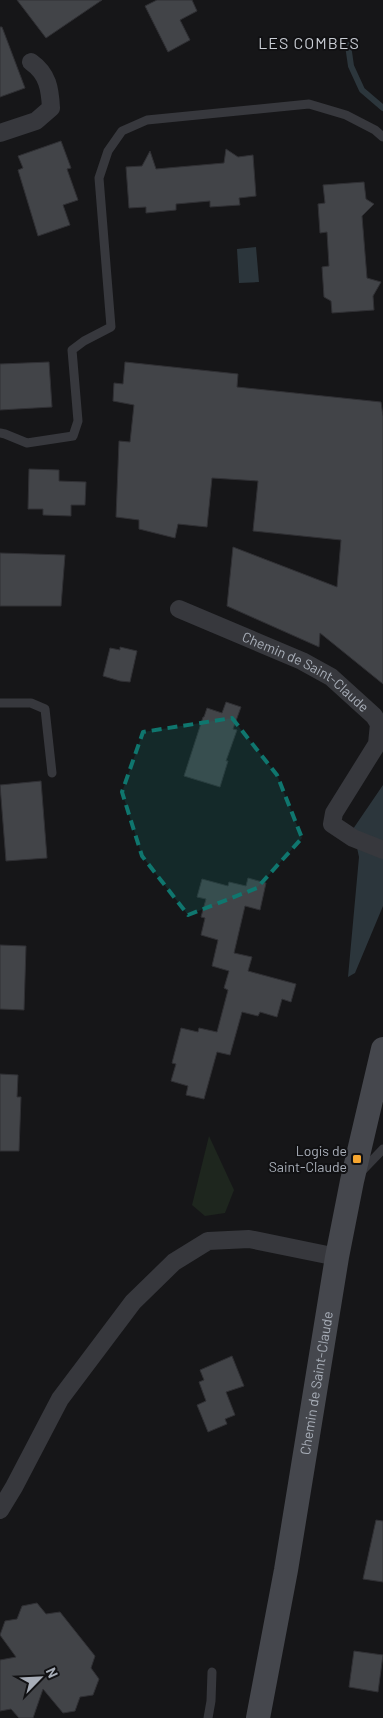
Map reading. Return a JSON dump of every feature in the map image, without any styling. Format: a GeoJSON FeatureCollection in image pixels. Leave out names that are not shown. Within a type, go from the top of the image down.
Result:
{"type":"FeatureCollection","features":[{"type":"Feature","properties":{"kind":"street"},"geometry":{"type":"LineString","coordinates":[[0,133],[36,121],[51,108],[50,87],[39,68],[31,62]]}},
{"type":"Feature","properties":{"kind":"street","name":"Chemin de Saint-Claude"},"geometry":{"type":"LineString","coordinates":[[179,609],[302,661],[331,677],[374,716],[379,724],[377,744],[334,812],[332,824],[353,838],[383,850]]}},
{"type":"Feature","properties":{"kind":"street","name":"Chemin de Saint-Claude"},"geometry":{"type":"LineString","coordinates":[[258,1718],[286,1570],[337,1257],[352,1181],[379,1089],[383,1049]]}},
{"type":"Feature","properties":{"kind":"street"},"geometry":{"type":"LineString","coordinates":[[0,1510],[60,1399],[133,1302],[174,1262],[208,1241],[249,1240],[337,1257]]}},
{"type":"Feature","properties":{"kind":"lane"},"geometry":{"type":"LineString","coordinates":[[0,433],[27,443],[74,436],[78,421],[72,350],[84,341],[111,327],[99,178],[108,151],[122,132],[147,120],[309,104],[346,115],[375,130],[383,137]]}},
{"type":"Feature","properties":{"kind":"lane"},"geometry":{"type":"LineString","coordinates":[[0,703],[32,703],[45,709],[52,773]]}},
{"type":"Feature","properties":{"kind":"lane"},"geometry":{"type":"LineString","coordinates":[[352,1181],[383,1149]]}},
{"type":"Feature","properties":{"kind":"lane"},"geometry":{"type":"LineString","coordinates":[[208,1718],[211,1701],[212,1672]]}},
{"type":"Feature","properties":{"kind":"highlighted area"},"geometry":{"type":"Polygon","coordinates":[[[232,718],[277,775],[302,838],[257,888],[188,915],[142,856],[122,792],[143,732],[232,718]]]}},
{"type":"Feature","properties":{"kind":"shaded area"},"geometry":{"type":"Polygon","coordinates":[[[256,247],[259,282],[239,283],[237,249],[256,247]]]}},
{"type":"Feature","properties":{"kind":"shaded area"},"geometry":{"type":"Polygon","coordinates":[[[383,785],[383,906],[355,973],[348,977],[359,857],[353,829],[383,785]]]}},
{"type":"Feature","properties":{"kind":"shaded area"},"geometry":{"type":"Polygon","coordinates":[[[209,1136],[234,1190],[225,1213],[205,1216],[192,1205],[209,1136]]]}},
{"type":"Feature","properties":{"kind":"building"},"geometry":{"type":"Polygon","coordinates":[[[17,0],[102,0],[46,38],[17,0]]]}},
{"type":"Feature","properties":{"kind":"building"},"geometry":{"type":"Polygon","coordinates":[[[157,0],[192,0],[197,11],[180,20],[190,40],[168,52],[145,6],[157,0]]]}},
{"type":"Feature","properties":{"kind":"building"},"geometry":{"type":"Polygon","coordinates":[[[0,27],[2,27],[25,88],[0,97],[0,27]]]}},
{"type":"Feature","properties":{"kind":"building"},"geometry":{"type":"Polygon","coordinates":[[[61,141],[71,168],[67,169],[78,200],[63,205],[70,225],[38,236],[18,170],[23,168],[18,156],[61,141]]]}},
{"type":"Feature","properties":{"kind":"building"},"geometry":{"type":"Polygon","coordinates":[[[226,149],[238,157],[253,155],[256,196],[239,198],[240,205],[210,207],[210,201],[176,204],[176,210],[146,213],[146,207],[129,208],[126,167],[142,166],[150,151],[156,169],[224,163],[226,149]]]}},
{"type":"Feature","properties":{"kind":"building"},"geometry":{"type":"Polygon","coordinates":[[[364,182],[366,199],[374,204],[362,216],[367,278],[381,282],[373,296],[374,310],[332,313],[331,301],[324,297],[322,267],[329,266],[327,232],[320,233],[318,204],[325,203],[323,185],[364,182]]]}},
{"type":"Feature","properties":{"kind":"building"},"geometry":{"type":"Polygon","coordinates":[[[49,362],[52,407],[0,410],[0,364],[49,362]]]}},
{"type":"Feature","properties":{"kind":"building"},"geometry":{"type":"Polygon","coordinates":[[[125,362],[238,374],[237,387],[381,402],[383,416],[383,684],[320,633],[319,647],[227,606],[233,547],[337,587],[341,540],[253,531],[258,481],[212,478],[207,527],[178,524],[175,538],[139,529],[139,520],[116,517],[119,441],[130,442],[134,405],[113,401],[114,383],[123,384],[125,362]]]}},
{"type":"Feature","properties":{"kind":"building"},"geometry":{"type":"Polygon","coordinates":[[[29,469],[59,470],[59,481],[86,482],[85,505],[71,505],[71,516],[43,515],[43,509],[28,509],[29,469]]]}},
{"type":"Feature","properties":{"kind":"building"},"geometry":{"type":"Polygon","coordinates":[[[0,553],[65,555],[61,606],[0,606],[0,553]]]}},
{"type":"Feature","properties":{"kind":"building"},"geometry":{"type":"Polygon","coordinates":[[[120,647],[137,651],[130,682],[103,676],[110,648],[120,650],[120,647]]]}},
{"type":"Feature","properties":{"kind":"building"},"geometry":{"type":"Polygon","coordinates":[[[226,702],[241,707],[233,729],[237,730],[226,761],[228,761],[220,787],[184,776],[207,708],[222,713],[226,702]]]}},
{"type":"Feature","properties":{"kind":"building"},"geometry":{"type":"Polygon","coordinates":[[[41,781],[47,858],[6,861],[0,785],[41,781]]]}},
{"type":"Feature","properties":{"kind":"building"},"geometry":{"type":"Polygon","coordinates":[[[248,878],[266,883],[260,910],[245,906],[234,953],[252,957],[248,971],[296,984],[291,1002],[282,999],[277,1017],[260,1012],[258,1016],[242,1012],[230,1055],[217,1052],[204,1099],[186,1095],[188,1086],[171,1081],[176,1064],[172,1063],[181,1028],[198,1032],[199,1028],[217,1032],[228,990],[224,988],[229,971],[212,966],[218,940],[201,935],[205,918],[201,917],[206,899],[197,897],[202,879],[228,886],[229,882],[246,886],[248,878]]]}},
{"type":"Feature","properties":{"kind":"building"},"geometry":{"type":"Polygon","coordinates":[[[0,945],[26,946],[24,1010],[0,1009],[0,945]]]}},
{"type":"Feature","properties":{"kind":"building"},"geometry":{"type":"Polygon","coordinates":[[[0,1074],[18,1075],[17,1097],[21,1097],[19,1151],[0,1151],[0,1074]]]}},
{"type":"Feature","properties":{"kind":"building"},"geometry":{"type":"Polygon","coordinates":[[[232,1356],[244,1386],[226,1392],[235,1415],[225,1419],[227,1424],[208,1432],[197,1405],[206,1401],[199,1382],[204,1380],[200,1370],[232,1356]]]}},
{"type":"Feature","properties":{"kind":"building"},"geometry":{"type":"Polygon","coordinates":[[[376,1520],[383,1521],[383,1582],[363,1579],[376,1520]]]}},
{"type":"Feature","properties":{"kind":"building"},"geometry":{"type":"Polygon","coordinates":[[[37,1603],[46,1614],[60,1612],[95,1656],[91,1668],[99,1679],[93,1695],[80,1697],[75,1711],[63,1713],[43,1689],[33,1718],[19,1718],[11,1709],[0,1711],[0,1660],[16,1657],[0,1635],[5,1621],[17,1619],[22,1606],[37,1603]]]}},
{"type":"Feature","properties":{"kind":"building"},"geometry":{"type":"Polygon","coordinates":[[[354,1651],[383,1655],[378,1692],[349,1687],[354,1651]]]}},
{"type":"Feature","properties":{"kind":"waterway"},"geometry":{"type":"LineString","coordinates":[[348,45],[351,66],[362,90],[383,108]]}},
{"type":"Feature","properties":{"kind":"place","name":"Logis de Saint-Claude"},"geometry":{"type":"Point","coordinates":[357,1159]}},
{"type":"Feature","properties":{"kind":"district","name":"LES COMBES"},"geometry":{"type":"Point","coordinates":[309,43]}}]}
